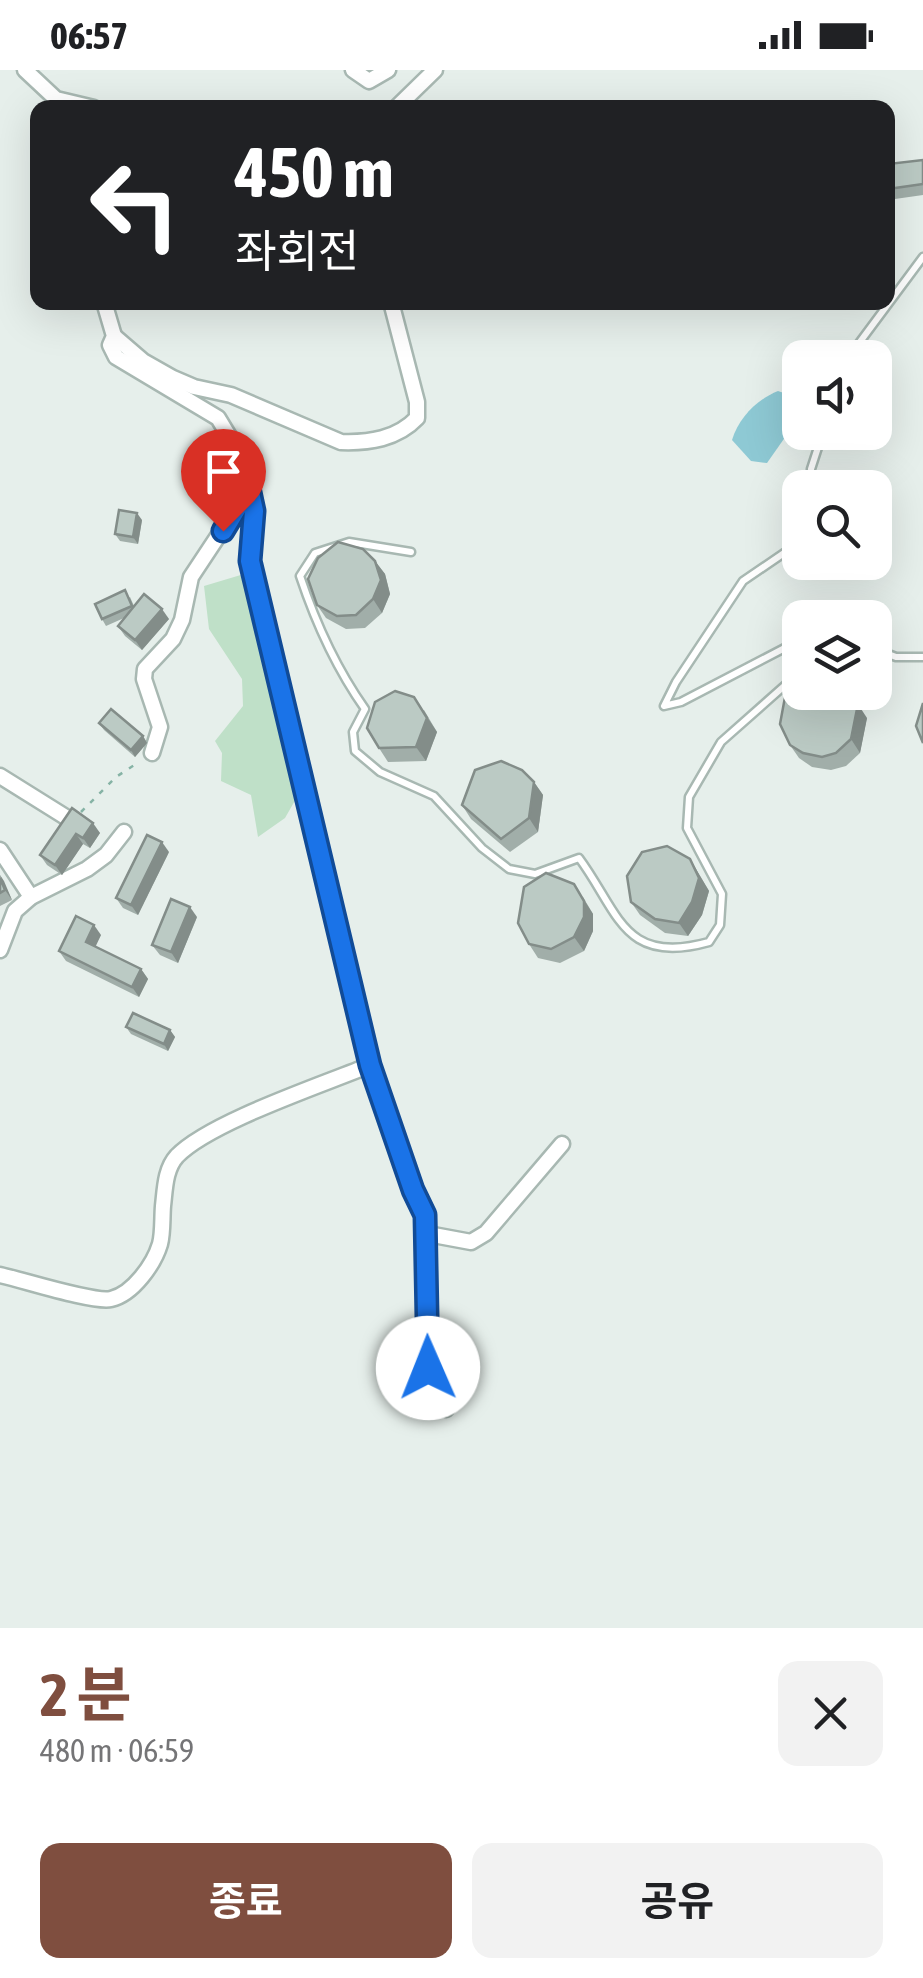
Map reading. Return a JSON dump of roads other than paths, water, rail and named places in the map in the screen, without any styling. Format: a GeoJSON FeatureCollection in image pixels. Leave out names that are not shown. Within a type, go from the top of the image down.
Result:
{"type":"FeatureCollection","features":[{"type":"Feature","properties":{"kind":"street"},"geometry":{"type":"LineString","coordinates":[[25,70],[56,100]]}},
{"type":"Feature","properties":{"kind":"street"},"geometry":{"type":"LineString","coordinates":[[353,70],[369,81],[388,70]]}},
{"type":"Feature","properties":{"kind":"street"},"geometry":{"type":"LineString","coordinates":[[404,100],[435,70]]}},
{"type":"Feature","properties":{"kind":"street"},"geometry":{"type":"LineString","coordinates":[[106,310],[114,336],[143,360],[194,387],[231,395],[341,442],[355,443],[386,438],[408,428],[417,418],[417,402],[393,310]]}},
{"type":"Feature","properties":{"kind":"street"},"geometry":{"type":"LineString","coordinates":[[114,336],[110,345],[116,357],[218,418],[244,461],[254,511],[250,561],[370,1065],[425,1215],[428,1368],[446,1409]]}},
{"type":"Feature","properties":{"kind":"street"},"geometry":{"type":"LineString","coordinates":[[152,753],[160,727],[144,678],[145,669],[173,639],[182,620],[191,577],[238,506],[246,474]]}},
{"type":"Feature","properties":{"kind":"street"},"geometry":{"type":"LineString","coordinates":[[0,776],[72,822]]}},
{"type":"Feature","properties":{"kind":"street"},"geometry":{"type":"LineString","coordinates":[[0,950],[15,912],[30,897],[106,856],[124,832]]}},
{"type":"Feature","properties":{"kind":"street"},"geometry":{"type":"LineString","coordinates":[[0,850],[30,897]]}},
{"type":"Feature","properties":{"kind":"street"},"geometry":{"type":"LineString","coordinates":[[0,1276],[93,1300],[112,1299],[139,1280],[160,1243],[167,1175],[175,1158],[224,1126],[370,1065]]}},
{"type":"Feature","properties":{"kind":"street"},"geometry":{"type":"LineString","coordinates":[[428,1234],[471,1242],[486,1234],[562,1144]]}},
{"type":"Feature","properties":{"kind":"lane"},"geometry":{"type":"LineString","coordinates":[[895,295],[923,258]]}},
{"type":"Feature","properties":{"kind":"lane"},"geometry":{"type":"LineString","coordinates":[[862,340],[884,310]]}},
{"type":"Feature","properties":{"kind":"lane"},"geometry":{"type":"LineString","coordinates":[[411,552],[349,542],[315,552],[300,576],[315,621],[346,682],[365,709],[353,732],[356,751],[380,772],[434,796],[482,848],[509,870],[536,874],[578,858],[596,881],[612,916],[632,936],[682,949],[709,942],[720,925],[722,894],[688,828],[690,797],[720,742],[782,688]]}},
{"type":"Feature","properties":{"kind":"lane"},"geometry":{"type":"LineString","coordinates":[[782,554],[743,581],[664,706],[681,702],[782,649]]}},
{"type":"Feature","properties":{"kind":"lane"},"geometry":{"type":"LineString","coordinates":[[892,656],[923,657]]}},
{"type":"Feature","properties":{"kind":"water"},"geometry":{"type":"Polygon","coordinates":[[[782,393],[782,442],[767,463],[751,461],[732,440],[744,417],[770,395],[782,393]]]}}]}
